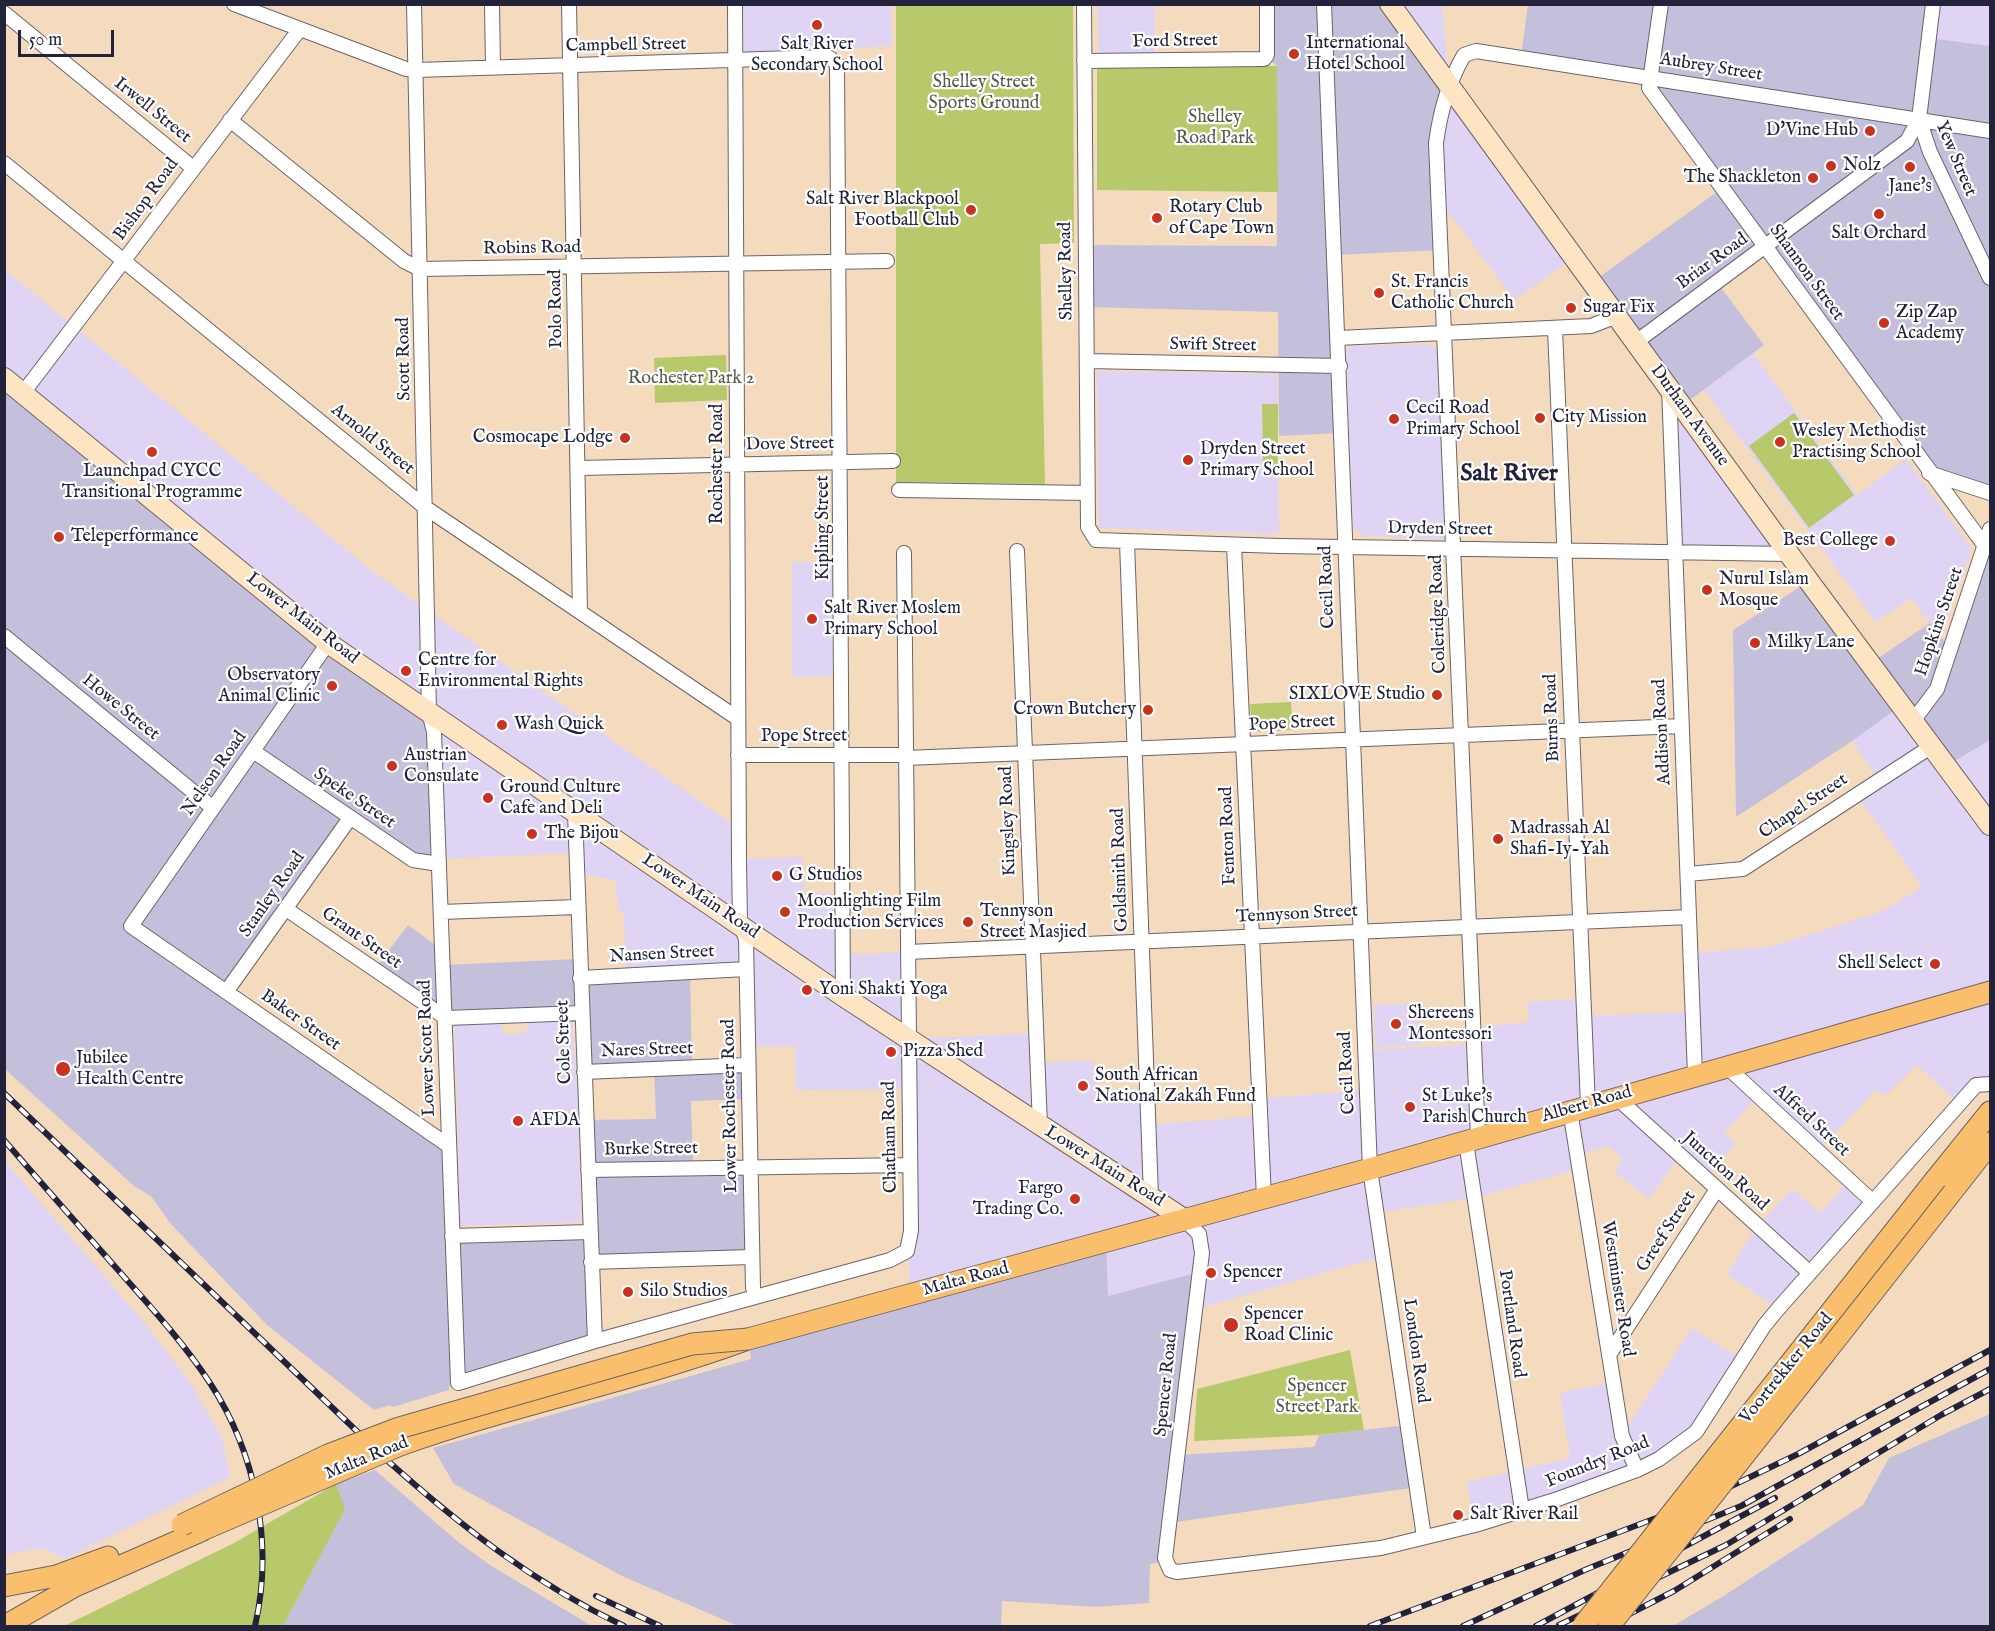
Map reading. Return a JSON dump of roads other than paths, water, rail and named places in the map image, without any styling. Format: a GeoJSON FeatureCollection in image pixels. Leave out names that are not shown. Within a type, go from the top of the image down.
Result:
{"type":"FeatureCollection","features":[{"type":"Feature","properties":{"kind":"main road","name":"Albert Road"},"geometry":{"type":"LineString","coordinates":[[1184,1219],[1370,1169],[1990,992]]}},
{"type":"Feature","properties":{"kind":"main road","name":"Voortrekker Road"},"geometry":{"type":"LineString","coordinates":[[1583,1626],[1990,1112]]}},
{"type":"Feature","properties":{"kind":"main road","name":"Voortrekker Road"},"geometry":{"type":"LineString","coordinates":[[1608,1626],[1990,1143]]}},
{"type":"Feature","properties":{"kind":"main road","name":"Malta Road"},"geometry":{"type":"LineString","coordinates":[[5,1626],[75,1586],[191,1528],[449,1427],[698,1358],[748,1339],[1184,1219]]}},
{"type":"Feature","properties":{"kind":"main road","name":"Malta Road"},"geometry":{"type":"LineString","coordinates":[[4,1613],[144,1542],[191,1528]]}},
{"type":"Feature","properties":{"kind":"main road"},"geometry":{"type":"LineString","coordinates":[[4,1586],[56,1576],[144,1542]]}},
{"type":"Feature","properties":{"kind":"street","name":"Campbell Street"},"geometry":{"type":"LineString","coordinates":[[234,4],[406,69],[735,62],[825,57],[834,60]]}},
{"type":"Feature","properties":{"kind":"street","name":"Scott Road"},"geometry":{"type":"LineString","coordinates":[[414,4],[429,712]]}},
{"type":"Feature","properties":{"kind":"street"},"geometry":{"type":"LineString","coordinates":[[492,4],[494,68]]}},
{"type":"Feature","properties":{"kind":"street","name":"Polo Road"},"geometry":{"type":"LineString","coordinates":[[569,4],[580,612]]}},
{"type":"Feature","properties":{"kind":"street","name":"Rochester Road"},"geometry":{"type":"LineString","coordinates":[[735,4],[737,718],[741,924]]}},
{"type":"Feature","properties":{"kind":"street","name":"Shelley Road"},"geometry":{"type":"LineString","coordinates":[[1084,4],[1088,527],[1091,536]]}},
{"type":"Feature","properties":{"kind":"street","name":"Ford Street"},"geometry":{"type":"LineString","coordinates":[[1084,61],[1266,57],[1267,4]]}},
{"type":"Feature","properties":{"kind":"street","name":"Cecil Road"},"geometry":{"type":"LineString","coordinates":[[1324,4],[1370,1169]]}},
{"type":"Feature","properties":{"kind":"street","name":"Durham Avenue"},"geometry":{"type":"LineString","coordinates":[[1390,4],[1450,90],[1789,554],[1990,825]]}},
{"type":"Feature","properties":{"kind":"street"},"geometry":{"type":"LineString","coordinates":[[1649,77],[1661,4]]}},
{"type":"Feature","properties":{"kind":"street"},"geometry":{"type":"LineString","coordinates":[[1919,119],[1933,4]]}},
{"type":"Feature","properties":{"kind":"street","name":"Irwell Street"},"geometry":{"type":"LineString","coordinates":[[4,13],[193,168]]}},
{"type":"Feature","properties":{"kind":"street","name":"Bishop Road"},"geometry":{"type":"LineString","coordinates":[[23,393],[300,29]]}},
{"type":"Feature","properties":{"kind":"street","name":"Aubrey Street"},"geometry":{"type":"LineString","coordinates":[[1450,90],[1464,55],[1476,51],[1990,130]]}},
{"type":"Feature","properties":{"kind":"street","name":"Kipling Street"},"geometry":{"type":"LineString","coordinates":[[834,60],[838,69],[840,261],[843,996]]}},
{"type":"Feature","properties":{"kind":"street","name":"Shannon Street"},"geometry":{"type":"LineString","coordinates":[[1649,77],[1649,88],[1929,473],[1985,546]]}},
{"type":"Feature","properties":{"kind":"street","name":"Coleridge Road"},"geometry":{"type":"LineString","coordinates":[[1450,90],[1439,119],[1436,143],[1455,549],[1469,926],[1472,1140]]}},
{"type":"Feature","properties":{"kind":"street","name":"Briar Road"},"geometry":{"type":"LineString","coordinates":[[1636,342],[1903,144],[1919,119]]}},
{"type":"Feature","properties":{"kind":"street","name":"Yew Street"},"geometry":{"type":"LineString","coordinates":[[1919,119],[1930,152],[1990,278]]}},
{"type":"Feature","properties":{"kind":"street"},"geometry":{"type":"LineString","coordinates":[[230,120],[404,261],[420,269]]}},
{"type":"Feature","properties":{"kind":"street","name":"Arnold Street"},"geometry":{"type":"LineString","coordinates":[[4,163],[426,508],[737,718]]}},
{"type":"Feature","properties":{"kind":"street","name":"Robins Road"},"geometry":{"type":"LineString","coordinates":[[420,269],[887,261]]}},
{"type":"Feature","properties":{"kind":"street"},"geometry":{"type":"LineString","coordinates":[[1338,338],[1555,329],[1591,326],[1617,316]]}},
{"type":"Feature","properties":{"kind":"street","name":"Burns Road"},"geometry":{"type":"LineString","coordinates":[[1555,329],[1580,921],[1579,1108]]}},
{"type":"Feature","properties":{"kind":"street","name":"Swift Street"},"geometry":{"type":"LineString","coordinates":[[1087,361],[1340,366]]}},
{"type":"Feature","properties":{"kind":"street","name":"Lower Main Road"},"geometry":{"type":"LineString","coordinates":[[4,378],[328,643],[843,996],[1184,1219]]}},
{"type":"Feature","properties":{"kind":"street","name":"Addison Road"},"geometry":{"type":"LineString","coordinates":[[1669,387],[1673,551],[1695,1075]]}},
{"type":"Feature","properties":{"kind":"street","name":"Dove Street"},"geometry":{"type":"LineString","coordinates":[[579,468],[893,461]]}},
{"type":"Feature","properties":{"kind":"street"},"geometry":{"type":"LineString","coordinates":[[1929,473],[1990,494]]}},
{"type":"Feature","properties":{"kind":"street"},"geometry":{"type":"LineString","coordinates":[[899,490],[1088,493]]}},
{"type":"Feature","properties":{"kind":"street","name":"Hopkins Street"},"geometry":{"type":"LineString","coordinates":[[1913,721],[1937,688],[1990,529]]}},
{"type":"Feature","properties":{"kind":"street","name":"Dryden Street"},"geometry":{"type":"LineString","coordinates":[[1091,536],[1101,542],[1789,554]]}},
{"type":"Feature","properties":{"kind":"street","name":"Goldsmith Road"},"geometry":{"type":"LineString","coordinates":[[1127,542],[1151,1196]]}},
{"type":"Feature","properties":{"kind":"street","name":"Fenton Road"},"geometry":{"type":"LineString","coordinates":[[1234,545],[1264,1197]]}},
{"type":"Feature","properties":{"kind":"street","name":"Kingsley Road"},"geometry":{"type":"LineString","coordinates":[[1017,551],[1040,1126]]}},
{"type":"Feature","properties":{"kind":"street","name":"Chatham Road"},"geometry":{"type":"LineString","coordinates":[[458,1383],[595,1341],[900,1257],[907,1251],[911,1241],[904,553]]}},
{"type":"Feature","properties":{"kind":"street","name":"Howe Street"},"geometry":{"type":"LineString","coordinates":[[4,636],[213,808]]}},
{"type":"Feature","properties":{"kind":"street","name":"Nelson Road"},"geometry":{"type":"LineString","coordinates":[[130,926],[328,643]]}},
{"type":"Feature","properties":{"kind":"street","name":"Lower Scott Road"},"geometry":{"type":"LineString","coordinates":[[429,712],[434,732],[458,1383]]}},
{"type":"Feature","properties":{"kind":"street","name":"Pope Street"},"geometry":{"type":"LineString","coordinates":[[738,755],[1025,754],[1352,738],[1681,726]]}},
{"type":"Feature","properties":{"kind":"street","name":"Chapel Street"},"geometry":{"type":"LineString","coordinates":[[1688,874],[1743,869],[1932,746]]}},
{"type":"Feature","properties":{"kind":"street","name":"Speke Street"},"geometry":{"type":"LineString","coordinates":[[253,752],[413,860],[439,864]]}},
{"type":"Feature","properties":{"kind":"street","name":"Cole Street"},"geometry":{"type":"LineString","coordinates":[[575,813],[595,1341]]}},
{"type":"Feature","properties":{"kind":"street","name":"Stanley Road"},"geometry":{"type":"LineString","coordinates":[[226,992],[350,818]]}},
{"type":"Feature","properties":{"kind":"street"},"geometry":{"type":"LineString","coordinates":[[441,912],[578,907]]}},
{"type":"Feature","properties":{"kind":"street","name":"Grant Street"},"geometry":{"type":"LineString","coordinates":[[286,909],[446,1018]]}},
{"type":"Feature","properties":{"kind":"street","name":"Tennyson Street"},"geometry":{"type":"LineString","coordinates":[[908,952],[1689,917]]}},
{"type":"Feature","properties":{"kind":"street","name":"Lower Rochester Road"},"geometry":{"type":"LineString","coordinates":[[741,924],[746,939],[753,1288]]}},
{"type":"Feature","properties":{"kind":"street","name":"Baker Street"},"geometry":{"type":"LineString","coordinates":[[130,926],[449,1146]]}},
{"type":"Feature","properties":{"kind":"street","name":"Nansen Street"},"geometry":{"type":"LineString","coordinates":[[580,978],[746,969]]}},
{"type":"Feature","properties":{"kind":"street"},"geometry":{"type":"LineString","coordinates":[[446,1018],[582,1013]]}},
{"type":"Feature","properties":{"kind":"street","name":"Nares Street"},"geometry":{"type":"LineString","coordinates":[[584,1072],[747,1065]]}},
{"type":"Feature","properties":{"kind":"street","name":"Alfred Street"},"geometry":{"type":"LineString","coordinates":[[1726,1066],[1873,1202]]}},
{"type":"Feature","properties":{"kind":"street","name":"Foundry Road"},"geometry":{"type":"LineString","coordinates":[[1166,1563],[1170,1570],[1177,1572],[1381,1548],[1521,1510],[1637,1470],[1659,1459],[1696,1432],[1764,1326],[1873,1202],[1983,1085]]}},
{"type":"Feature","properties":{"kind":"street","name":"Junction Road"},"geometry":{"type":"LineString","coordinates":[[1616,1097],[1810,1273]]}},
{"type":"Feature","properties":{"kind":"street","name":"Westminster Road"},"geometry":{"type":"LineString","coordinates":[[1579,1108],[1609,1355],[1622,1436],[1637,1470]]}},
{"type":"Feature","properties":{"kind":"street","name":"Portland Road"},"geometry":{"type":"LineString","coordinates":[[1472,1140],[1521,1510]]}},
{"type":"Feature","properties":{"kind":"street","name":"Burke Street"},"geometry":{"type":"LineString","coordinates":[[588,1170],[910,1165]]}},
{"type":"Feature","properties":{"kind":"street","name":"London Road"},"geometry":{"type":"LineString","coordinates":[[1370,1169],[1424,1537]]}},
{"type":"Feature","properties":{"kind":"street","name":"Greef Street"},"geometry":{"type":"LineString","coordinates":[[1609,1355],[1717,1189]]}},
{"type":"Feature","properties":{"kind":"street","name":"Spencer Road"},"geometry":{"type":"LineString","coordinates":[[1166,1563],[1202,1253],[1199,1234],[1184,1219]]}},
{"type":"Feature","properties":{"kind":"street"},"geometry":{"type":"LineString","coordinates":[[452,1236],[590,1232]]}},
{"type":"Feature","properties":{"kind":"street"},"geometry":{"type":"LineString","coordinates":[[591,1262],[751,1257]]}},
{"type":"Feature","properties":{"kind":"railway"},"geometry":{"type":"LineString","coordinates":[[4,1093],[416,1486],[500,1553],[560,1592],[624,1626]]}},
{"type":"Feature","properties":{"kind":"railway"},"geometry":{"type":"LineString","coordinates":[[4,1140],[154,1311],[200,1368],[226,1410],[239,1439],[257,1500],[262,1563],[255,1626]]}},
{"type":"Feature","properties":{"kind":"railway"},"geometry":{"type":"LineString","coordinates":[[1370,1626],[1696,1503],[1798,1454],[1990,1350]]}},
{"type":"Feature","properties":{"kind":"railway"},"geometry":{"type":"LineString","coordinates":[[1463,1626],[1587,1569],[1741,1506],[1990,1369]]}},
{"type":"Feature","properties":{"kind":"railway"},"geometry":{"type":"LineString","coordinates":[[1559,1625],[1726,1545],[1941,1415],[1990,1389]]}},
{"type":"Feature","properties":{"kind":"railway"},"geometry":{"type":"LineString","coordinates":[[1536,1626],[1775,1498]]}},
{"type":"Feature","properties":{"kind":"railway"},"geometry":{"type":"LineString","coordinates":[[1606,1626],[1674,1591],[1790,1519]]}},
{"type":"Feature","properties":{"kind":"railway"},"geometry":{"type":"LineString","coordinates":[[596,1596],[660,1626]]}},
{"type":"Feature","properties":{"kind":"place","name":"Salt River Secondary School"},"geometry":{"type":"Point","coordinates":[817,25]}},
{"type":"Feature","properties":{"kind":"place","name":"International Hotel School"},"geometry":{"type":"Point","coordinates":[1294,54]}},
{"type":"Feature","properties":{"kind":"place","name":"D'Vine Hub"},"geometry":{"type":"Point","coordinates":[1870,131]}},
{"type":"Feature","properties":{"kind":"place","name":"Nolz"},"geometry":{"type":"Point","coordinates":[1831,166]}},
{"type":"Feature","properties":{"kind":"place","name":"Jane's"},"geometry":{"type":"Point","coordinates":[1910,167]}},
{"type":"Feature","properties":{"kind":"place","name":"The Shackleton"},"geometry":{"type":"Point","coordinates":[1813,178]}},
{"type":"Feature","properties":{"kind":"place","name":"Salt River Blackpool Football Club"},"geometry":{"type":"Point","coordinates":[971,210]}},
{"type":"Feature","properties":{"kind":"place","name":"Salt Orchard"},"geometry":{"type":"Point","coordinates":[1879,214]}},
{"type":"Feature","properties":{"kind":"place","name":"Rotary Club of Cape Town"},"geometry":{"type":"Point","coordinates":[1157,218]}},
{"type":"Feature","properties":{"kind":"place","name":"St. Francis Catholic Church"},"geometry":{"type":"Point","coordinates":[1379,293]}},
{"type":"Feature","properties":{"kind":"place","name":"Sugar Fix"},"geometry":{"type":"Point","coordinates":[1571,308]}},
{"type":"Feature","properties":{"kind":"place","name":"Zip Zap Academy"},"geometry":{"type":"Point","coordinates":[1884,323]}},
{"type":"Feature","properties":{"kind":"place","name":"City Mission"},"geometry":{"type":"Point","coordinates":[1540,418]}},
{"type":"Feature","properties":{"kind":"place","name":"Cecil Road Primary School"},"geometry":{"type":"Point","coordinates":[1394,419]}},
{"type":"Feature","properties":{"kind":"place","name":"Cosmocape Lodge"},"geometry":{"type":"Point","coordinates":[625,438]}},
{"type":"Feature","properties":{"kind":"place","name":"Wesley Methodist Practising School"},"geometry":{"type":"Point","coordinates":[1780,442]}},
{"type":"Feature","properties":{"kind":"place","name":"Launchpad CYCC Transitional Programme"},"geometry":{"type":"Point","coordinates":[152,452]}},
{"type":"Feature","properties":{"kind":"place","name":"Dryden Street Primary School"},"geometry":{"type":"Point","coordinates":[1188,460]}},
{"type":"Feature","properties":{"kind":"place","name":"Teleperformance"},"geometry":{"type":"Point","coordinates":[59,537]}},
{"type":"Feature","properties":{"kind":"place","name":"Best College"},"geometry":{"type":"Point","coordinates":[1890,541]}},
{"type":"Feature","properties":{"kind":"place","name":"Nurul Islam Mosque"},"geometry":{"type":"Point","coordinates":[1707,590]}},
{"type":"Feature","properties":{"kind":"place","name":"Salt River Moslem Primary School"},"geometry":{"type":"Point","coordinates":[812,619]}},
{"type":"Feature","properties":{"kind":"place","name":"Milky Lane"},"geometry":{"type":"Point","coordinates":[1755,643]}},
{"type":"Feature","properties":{"kind":"place","name":"Centre for Environmental Rights"},"geometry":{"type":"Point","coordinates":[406,671]}},
{"type":"Feature","properties":{"kind":"place","name":"Observatory Animal Clinic"},"geometry":{"type":"Point","coordinates":[332,686]}},
{"type":"Feature","properties":{"kind":"place","name":"SIXLOVE Studio"},"geometry":{"type":"Point","coordinates":[1437,695]}},
{"type":"Feature","properties":{"kind":"place","name":"Crown Butchery"},"geometry":{"type":"Point","coordinates":[1148,710]}},
{"type":"Feature","properties":{"kind":"place","name":"Wash Quick"},"geometry":{"type":"Point","coordinates":[502,725]}},
{"type":"Feature","properties":{"kind":"place","name":"Austrian Consulate"},"geometry":{"type":"Point","coordinates":[392,766]}},
{"type":"Feature","properties":{"kind":"place","name":"Ground Culture Cafe and Deli"},"geometry":{"type":"Point","coordinates":[488,798]}},
{"type":"Feature","properties":{"kind":"place","name":"The Bijou"},"geometry":{"type":"Point","coordinates":[532,834]}},
{"type":"Feature","properties":{"kind":"place","name":"Madrassah Al Shafi-Iy-Yah"},"geometry":{"type":"Point","coordinates":[1498,839]}},
{"type":"Feature","properties":{"kind":"place","name":"G Studios"},"geometry":{"type":"Point","coordinates":[777,876]}},
{"type":"Feature","properties":{"kind":"place","name":"Moonlighting Film Production Services"},"geometry":{"type":"Point","coordinates":[785,912]}},
{"type":"Feature","properties":{"kind":"place","name":"Tennyson Street Masjied"},"geometry":{"type":"Point","coordinates":[968,922]}},
{"type":"Feature","properties":{"kind":"place","name":"Shell Select"},"geometry":{"type":"Point","coordinates":[1935,964]}},
{"type":"Feature","properties":{"kind":"place","name":"Yoni Shakti Yoga"},"geometry":{"type":"Point","coordinates":[807,990]}},
{"type":"Feature","properties":{"kind":"place","name":"Shereens Montessori"},"geometry":{"type":"Point","coordinates":[1396,1024]}},
{"type":"Feature","properties":{"kind":"place","name":"Pizza Shed"},"geometry":{"type":"Point","coordinates":[891,1052]}},
{"type":"Feature","properties":{"kind":"place","name":"Jubilee Health Centre"},"geometry":{"type":"Point","coordinates":[63,1069]}},
{"type":"Feature","properties":{"kind":"place","name":"South African National Zakáh Fund"},"geometry":{"type":"Point","coordinates":[1083,1086]}},
{"type":"Feature","properties":{"kind":"place","name":"St Luke's Parish Church"},"geometry":{"type":"Point","coordinates":[1410,1107]}},
{"type":"Feature","properties":{"kind":"place","name":"AFDA"},"geometry":{"type":"Point","coordinates":[518,1121]}},
{"type":"Feature","properties":{"kind":"place","name":"Fargo Trading Co."},"geometry":{"type":"Point","coordinates":[1075,1199]}},
{"type":"Feature","properties":{"kind":"place","name":"Spencer"},"geometry":{"type":"Point","coordinates":[1211,1273]}},
{"type":"Feature","properties":{"kind":"place","name":"Silo Studios"},"geometry":{"type":"Point","coordinates":[628,1292]}},
{"type":"Feature","properties":{"kind":"place","name":"Spencer Road Clinic"},"geometry":{"type":"Point","coordinates":[1231,1325]}},
{"type":"Feature","properties":{"kind":"place","name":"Salt River Rail"},"geometry":{"type":"Point","coordinates":[1458,1515]}},
{"type":"Feature","properties":{"kind":"district","name":"Salt River"},"geometry":{"type":"Point","coordinates":[1509,475]}},
{"type":"Feature","properties":{"kind":"park label","name":"Shelley Street Sports Ground"},"geometry":{"type":"Point","coordinates":[984,94]}},
{"type":"Feature","properties":{"kind":"park label","name":"Shelley Road Park"},"geometry":{"type":"Point","coordinates":[1215,128]}},
{"type":"Feature","properties":{"kind":"park label","name":"Rochester Park 2"},"geometry":{"type":"Point","coordinates":[691,379]}},
{"type":"Feature","properties":{"kind":"park label","name":"Spencer Street Park"},"geometry":{"type":"Point","coordinates":[1317,1397]}}]}
